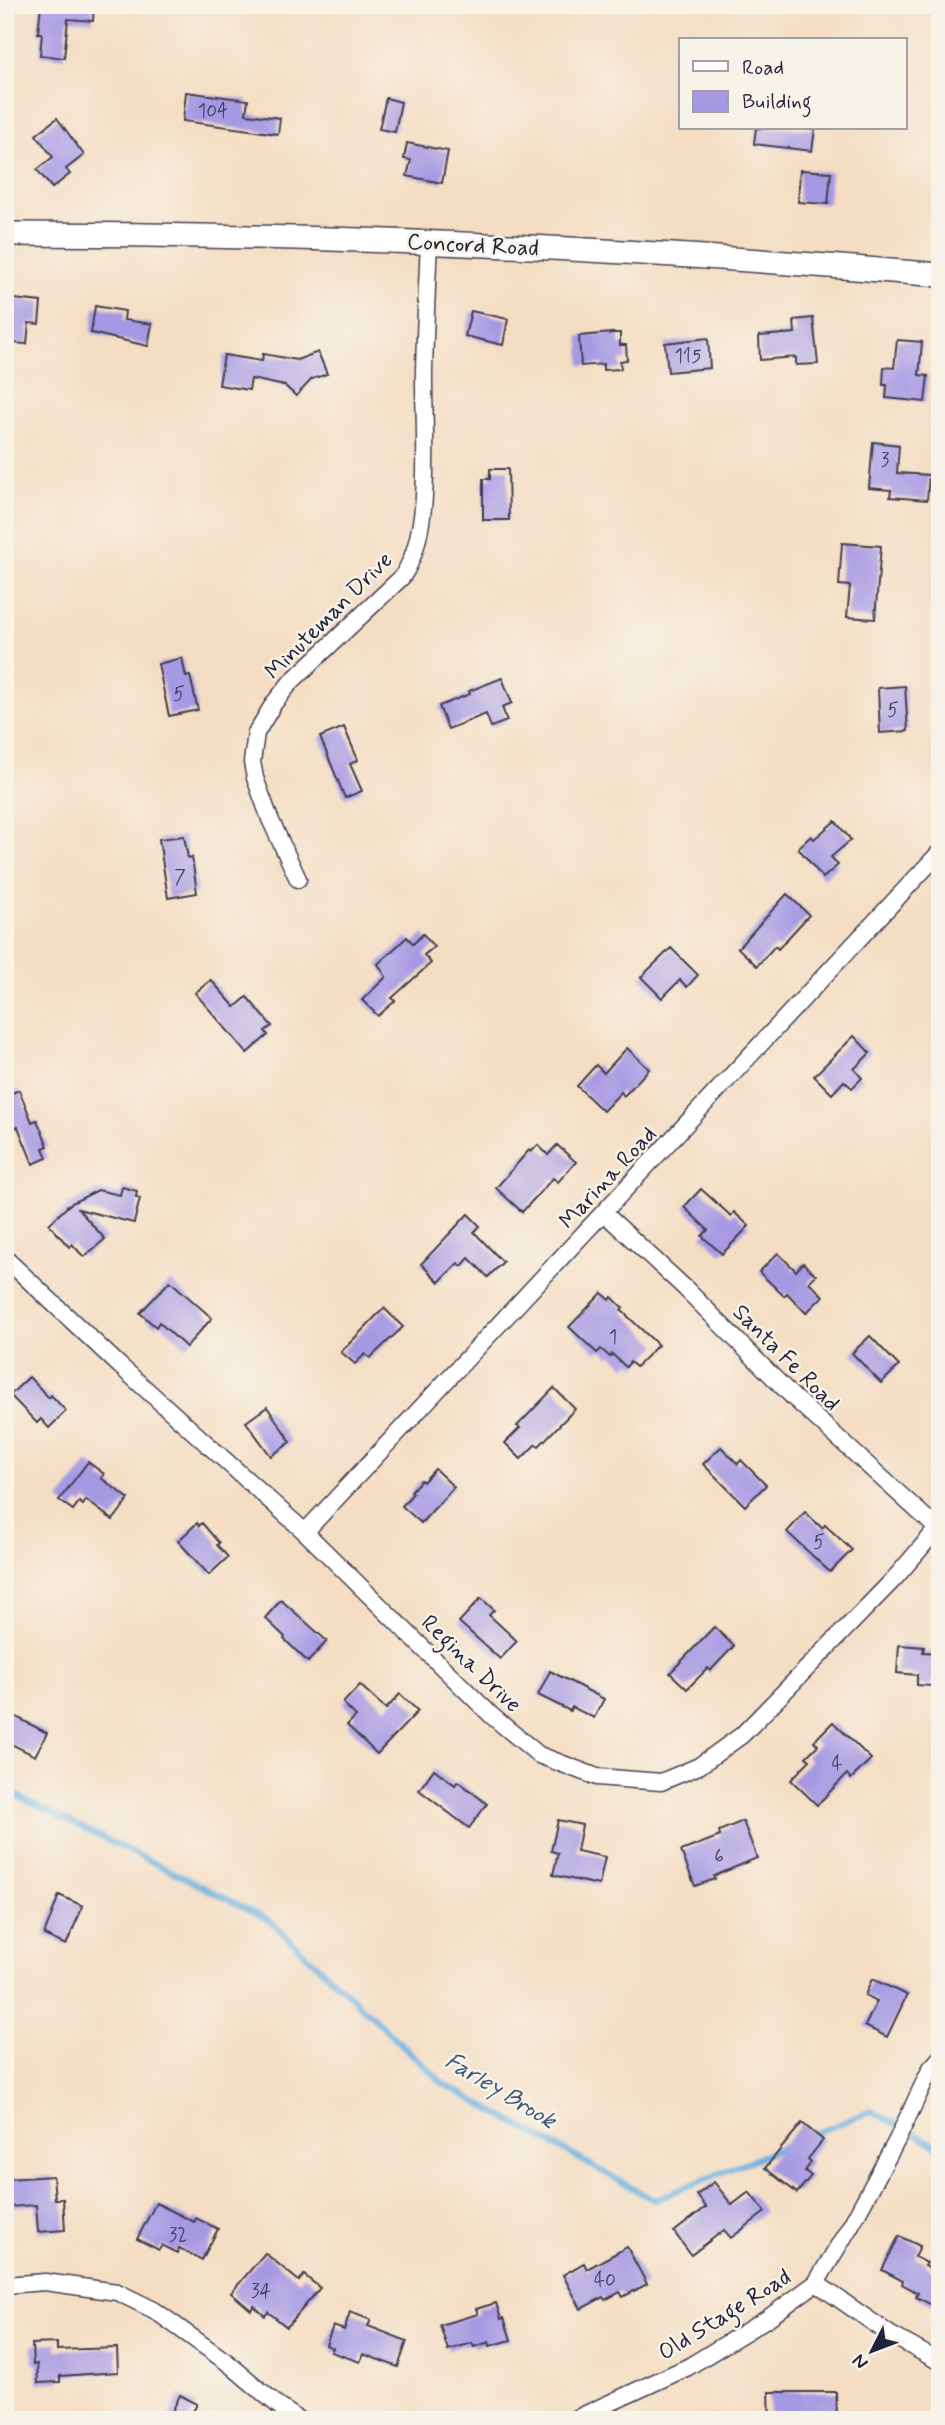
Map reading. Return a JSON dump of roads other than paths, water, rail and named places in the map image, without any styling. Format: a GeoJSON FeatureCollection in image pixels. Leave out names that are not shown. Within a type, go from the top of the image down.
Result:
{"type":"FeatureCollection","features":[{"type":"Feature","properties":{"kind":"main road","name":"Concord Road"},"geometry":{"type":"LineString","coordinates":[[5,234],[233,236],[429,242],[665,255],[940,275]]}},
{"type":"Feature","properties":{"kind":"street","name":"Minuteman Drive"},"geometry":{"type":"LineString","coordinates":[[298,879],[270,819],[255,778],[252,762],[256,733],[267,712],[291,682],[402,576],[416,549],[421,533],[423,500],[429,242]]}},
{"type":"Feature","properties":{"kind":"street","name":"Marina Road"},"geometry":{"type":"LineString","coordinates":[[305,1532],[940,852]]}},
{"type":"Feature","properties":{"kind":"street","name":"Santa Fe Road"},"geometry":{"type":"LineString","coordinates":[[604,1213],[685,1288],[793,1397],[938,1530]]}},
{"type":"Feature","properties":{"kind":"street","name":"Regina Drive"},"geometry":{"type":"LineString","coordinates":[[5,1258],[119,1366],[305,1532],[492,1716],[539,1755],[597,1777],[661,1782],[699,1766],[742,1735],[938,1530]]}},
{"type":"Feature","properties":{"kind":"street","name":"Old Stage Road"},"geometry":{"type":"LineString","coordinates":[[573,2420],[688,2367],[768,2318],[816,2283],[897,2140],[931,2068],[940,2058]]}},
{"type":"Feature","properties":{"kind":"street"},"geometry":{"type":"LineString","coordinates":[[5,2284],[45,2282],[117,2291],[154,2309],[228,2363],[299,2420]]}},
{"type":"Feature","properties":{"kind":"street"},"geometry":{"type":"LineString","coordinates":[[816,2283],[891,2336],[940,2362]]}},
{"type":"Feature","properties":{"kind":"waterway","name":"Farley Brook"},"geometry":{"type":"LineString","coordinates":[[5,1790],[268,1919],[444,2084],[654,2200],[789,2145]]}},
{"type":"Feature","properties":{"kind":"waterway","name":"Farley Brook"},"geometry":{"type":"LineString","coordinates":[[809,2136],[871,2111],[940,2147]]}}]}
